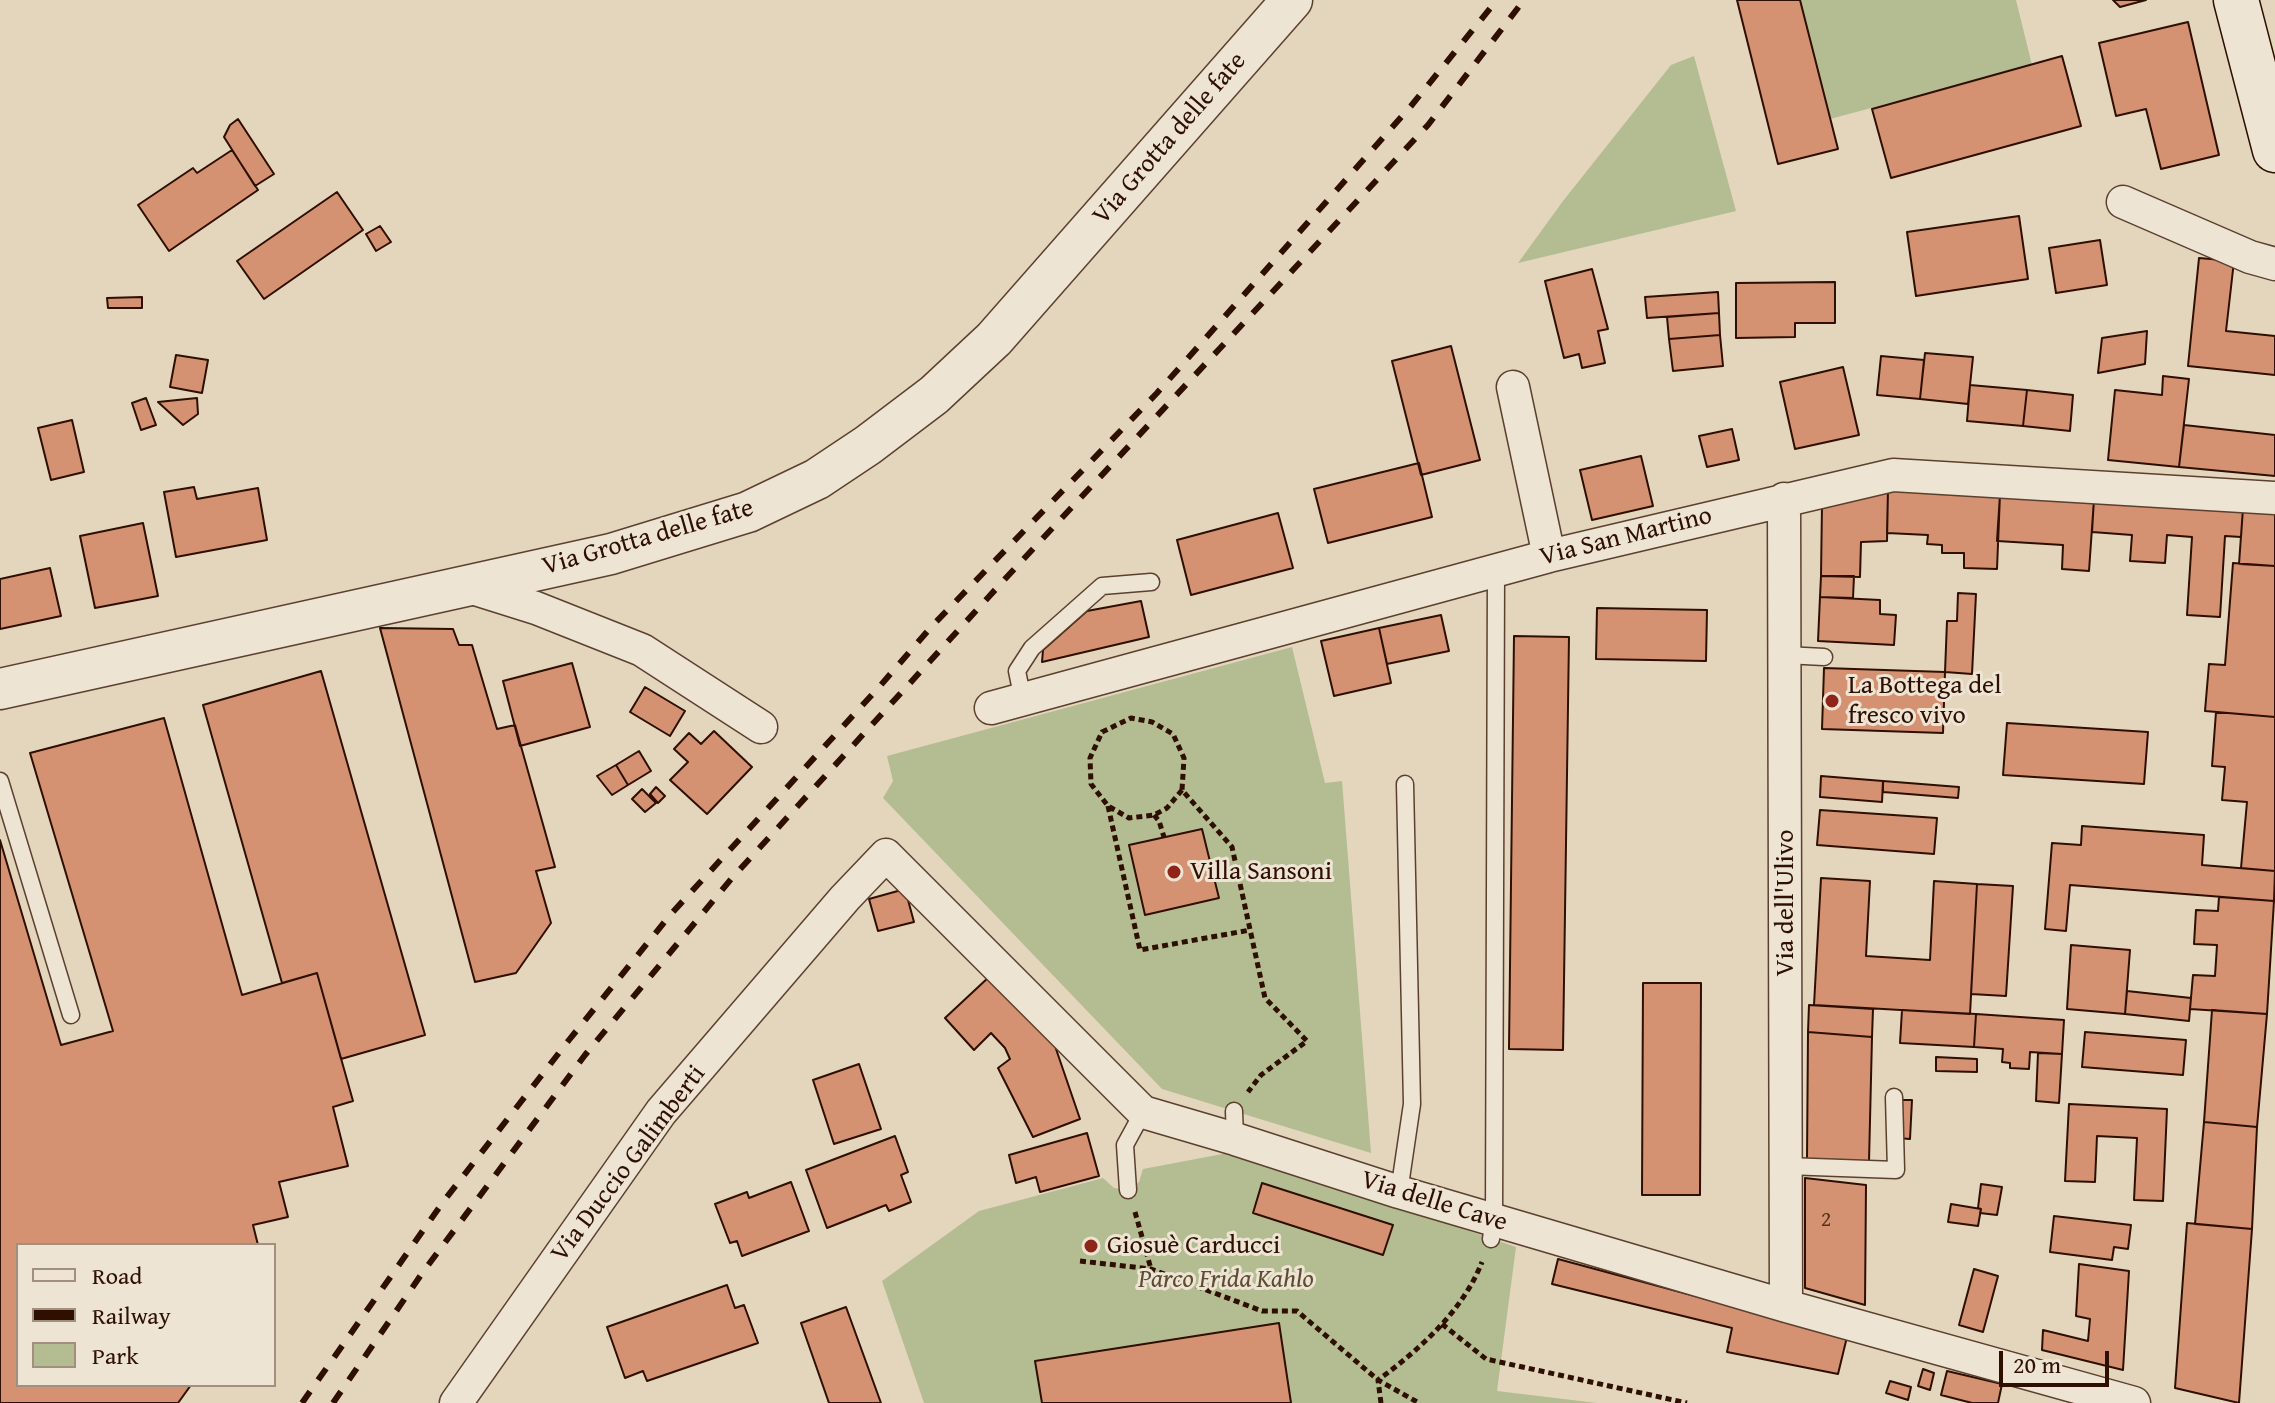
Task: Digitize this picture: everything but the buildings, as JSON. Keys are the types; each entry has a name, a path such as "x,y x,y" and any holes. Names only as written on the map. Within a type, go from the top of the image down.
{"main road":[{"path":"2236,0 2275,150"}],"street":[{"name":"Via Grotta delle fate","path":"0,689 611,554 748,512 817,479 934,395 994,339 1292,0"},
{"path":"2123,202 2250,257 2275,264"},
{"path":"1513,387 1549,556"},
{"name":"Via San Martino","path":"991,708 1122,683 1496,569 1893,475 2275,498"},
{"name":"Via dell'Ulivo","path":"1784,499 1786,1306"},
{"path":"466,586 536,608 642,650 761,727"},
{"name":"Via delle Cave","path":"845,898 886,855 1143,1112 1234,1125 1492,1230 1786,1306 2134,1403"},
{"name":"Via Duccio Galimberti","path":"456,1403 661,1112 845,898"}],"lane":[{"path":"1492,1230 1496,569"},
{"path":"1023,700 1017,671 1032,648 1102,586 1151,582"},
{"path":"1785,655 1824,657"},
{"path":"0,781 71,1015"},
{"path":"1399,1192 1412,1104 1405,784"},
{"path":"1786,1166 1896,1170 1894,1097"},
{"path":"1128,1190 1125,1145 1143,1112"}],"path":[{"path":"1131,718 1152,722 1173,734 1184,758 1182,790 1167,808 1154,815 1129,818 1108,806 1091,784 1090,758 1102,732 1131,718"},
{"path":"1182,790 1232,847 1265,998 1307,1041 1261,1075 1234,1125"},
{"path":"1108,806 1140,950 1250,930"},
{"path":"1154,815 1164,837"},
{"path":"1128,1190 1151,1269"},
{"path":"1378,1380 1405,1360 1442,1324 1475,1281 1492,1230"},
{"path":"1080,1261 1151,1269 1262,1311 1297,1311 1378,1380 1419,1403"},
{"path":"1442,1324 1486,1359 1687,1403"},
{"path":"1378,1380 1381,1403"}],"green space":[{"path":"1800,0 2016,0 2032,65 1830,119"},
{"path":"1694,56 1736,211 1518,263 1671,65"},
{"path":"1292,647 1325,783 1342,781 1371,1153 1162,1089 883,798 893,781 887,756"},
{"name":"Parco Frida Kahlo","path":"1238,1151 1516,1247 1497,1391 1597,1403 924,1403 882,1281 979,1211 1103,1178 1114,1188 1128,1190 1139,1182 1143,1169"}],"railway":[{"path":"302,1403 443,1202 671,914 932,626 1157,393 1411,106 1497,0"},
{"path":"333,1403 423,1272 585,1055 732,878 1005,579 1428,125 1524,0"}],"place":[{"name":"La Bottega del fresco vivo","path":"1832,701"},
{"name":"Villa Sansoni","path":"1174,872"},
{"name":"Giosuè Carducci","path":"1091,1246"}]}
